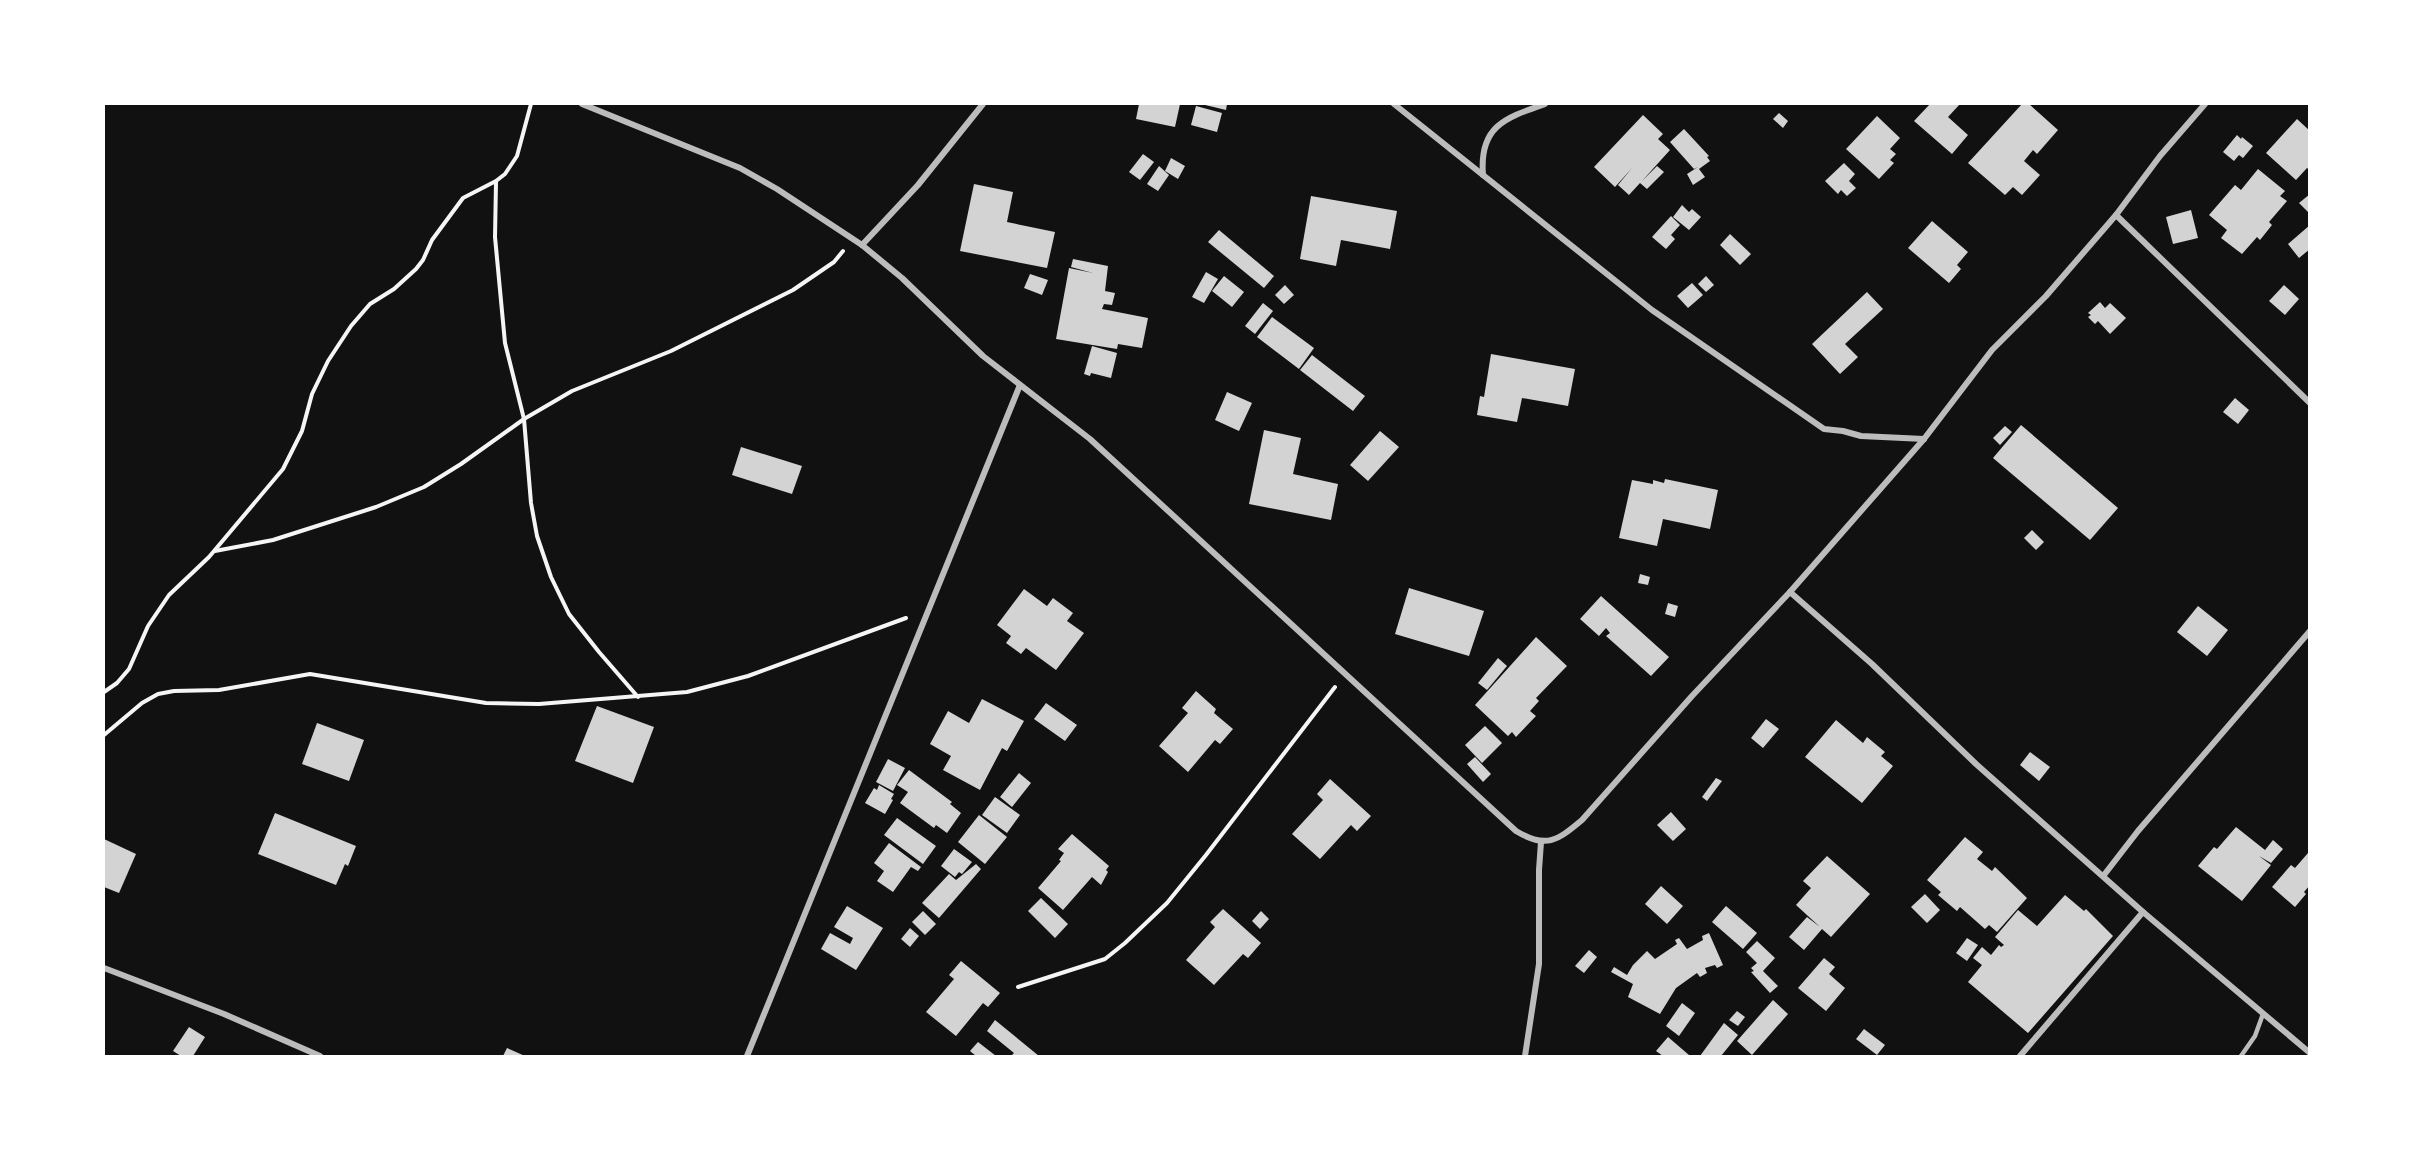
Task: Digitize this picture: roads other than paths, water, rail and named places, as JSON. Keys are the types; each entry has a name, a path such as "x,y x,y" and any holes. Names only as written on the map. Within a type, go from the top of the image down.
{"street":[{"path":"582,104 740,168 777,189 862,245 902,278 983,356 1090,439 1516,831 1531,840 1541,842 1562,837 1582,820 1692,696 1790,592 1924,439 1992,350 2046,296 2116,215 2160,156 2205,104"},
{"path":"862,245 918,185 983,104"},
{"path":"1394,104 1652,310 1824,429 1843,430 1861,436 1924,439"},
{"path":"1483,175 1483,150 1490,133 1504,120 1545,104"},
{"path":"2116,215 2310,403"},
{"path":"747,1056 1020,385"},
{"path":"1790,592 1872,664 1976,764 2104,875 2143,912 2310,1053"},
{"path":"2104,875 2138,831 2310,631"},
{"path":"1526,1056 1539,964 1541,842"},
{"path":"2020,1056 2143,912"},
{"path":"104,968 224,1014 320,1056"}],"lane":[{"path":"2241,1056 2255,1036 2263,1014"}]}
